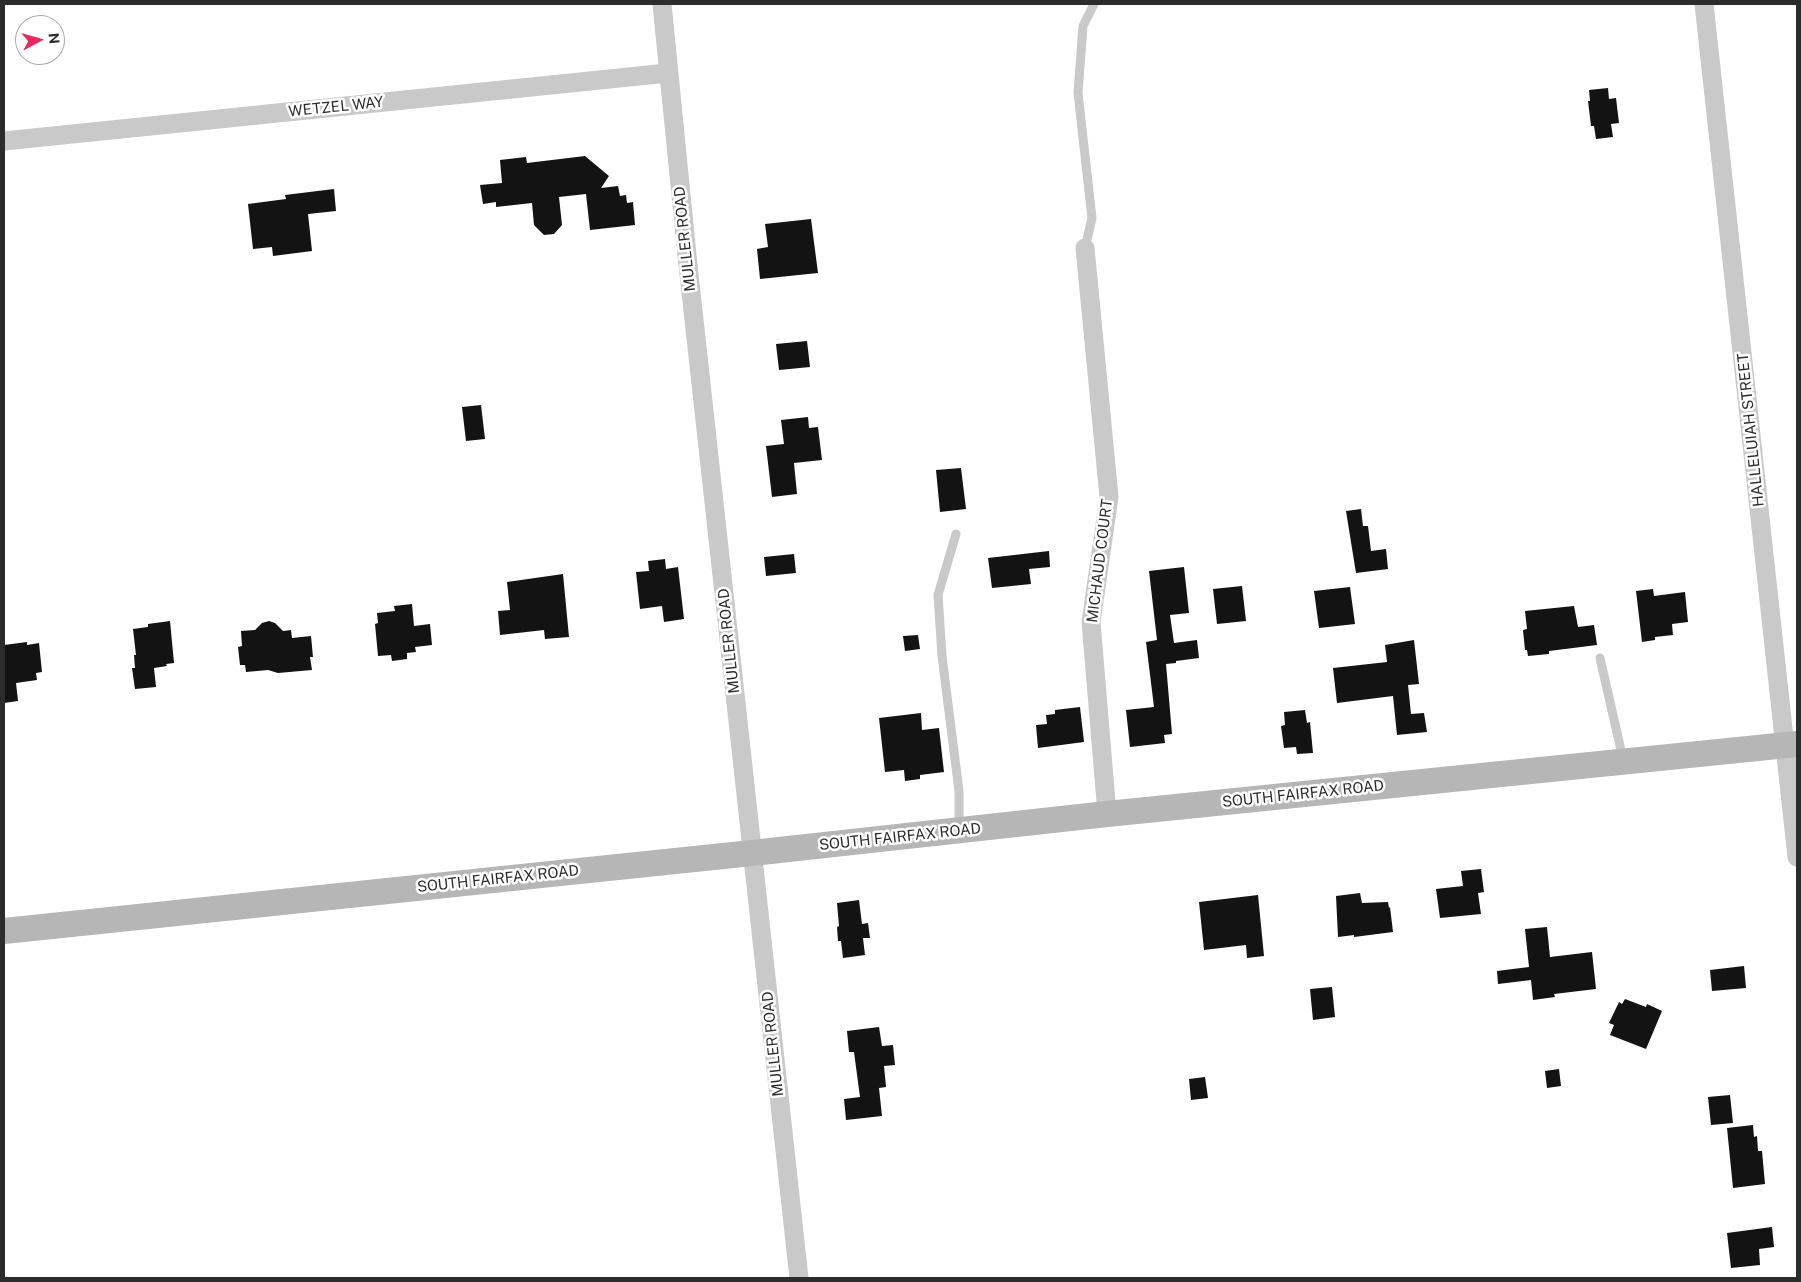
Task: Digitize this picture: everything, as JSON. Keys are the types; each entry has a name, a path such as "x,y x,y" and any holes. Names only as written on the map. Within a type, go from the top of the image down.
{"street":[{"name":"MULLER ROAD","path":"662,4 689,275 799,1278"},
{"name":"HALLELUIAH STREET","path":"1704,4 1791,745 1797,857"},
{"name":"WETZEL WAY","path":"4,142 668,73"},
{"name":"MICHAUD COURT","path":"1085,248 1109,497 1091,622 1107,814"},
{"name":"SOUTH FAIRFAX ROAD","path":"4,930 752,853 1107,814 1791,745"}],"lane":[{"path":"1085,248 1092,218 1078,93 1083,26 1094,4"},
{"path":"956,534 938,595 942,656 959,791 960,830"},
{"path":"1600,658 1623,762"}],"building":[{"path":"1608,88 1609,99 1616,98 1619,123 1611,124 1613,137 1596,139 1594,126 1591,126 1588,101 1590,101 1589,90"},
{"path":"585,156 609,176 601,188 618,186 620,196 626,195 627,203 633,202 635,225 590,230 586,194 559,197 562,225 554,234 544,235 534,225 532,203 496,207 496,202 483,204 480,185 502,183 500,160 526,157 527,163"},
{"path":"334,189 336,211 308,214 312,251 273,256 272,247 253,249 248,204 286,199 285,195"},
{"path":"811,219 818,273 760,279 757,249 768,247 765,224"},
{"path":"807,341 810,367 779,370 776,344"},
{"path":"481,405 485,439 466,441 462,407"},
{"path":"808,417 809,428 818,427 822,460 794,463 797,494 772,497 766,446 784,444 781,420"},
{"path":"961,468 966,509 940,512 936,470"},
{"path":"1361,509 1363,526 1368,526 1371,551 1386,549 1388,569 1356,573 1346,511"},
{"path":"1049,551 1050,567 1029,569 1031,584 992,588 988,558"},
{"path":"794,554 796,573 766,576 764,557"},
{"path":"665,559 666,569 678,567 684,619 664,622 662,606 640,609 636,572 649,571 648,561"},
{"path":"1184,567 1189,613 1170,615 1174,643 1197,640 1199,658 1166,664 1172,734 1164,735 1165,743 1130,747 1126,710 1154,707 1146,642 1157,640 1149,571"},
{"path":"563,574 569,637 545,639 544,630 500,635 498,611 510,610 507,582"},
{"path":"1242,586 1246,621 1217,624 1213,589"},
{"path":"1350,587 1355,624 1319,628 1314,591"},
{"path":"1653,589 1654,596 1685,592 1688,622 1672,624 1673,635 1655,637 1655,640 1642,642 1636,591"},
{"path":"412,604 414,626 430,624 432,645 415,647 416,652 407,653 407,659 392,661 391,655 378,656 375,624 378,623 377,613 395,611 394,606"},
{"path":"1574,606 1578,627 1594,625 1597,645 1549,651 1549,654 1528,656 1527,650 1525,650 1523,630 1527,629 1525,611"},
{"path":"170,621 174,663 154,668 156,687 135,689 132,668 135,668 134,655 136,655 133,629 148,627 148,624"},
{"path":"269,621 275,623 283,631 291,630 292,638 311,636 313,657 310,657 312,670 278,673 268,670 246,672 245,665 240,665 238,647 242,646 241,631 255,630 262,623"},
{"path":"918,635 920,649 905,651 903,636"},
{"path":"1414,640 1419,684 1408,685 1411,714 1424,713 1427,732 1397,735 1393,696 1337,703 1333,668 1387,662 1385,645"},
{"path":"27,642 27,645 39,643 42,672 36,673 37,680 16,683 18,701 4,703 4,645"},
{"path":"1080,707 1084,742 1038,748 1036,725 1047,724 1046,715 1055,714 1055,710"},
{"path":"1305,710 1307,723 1310,722 1313,753 1297,754 1296,747 1284,748 1281,726 1285,725 1284,712"},
{"path":"921,713 922,730 939,728 944,772 920,775 920,779 905,781 904,770 885,772 879,718"},
{"path":"1481,869 1484,892 1478,893 1481,914 1440,918 1436,889 1463,886 1461,871"},
{"path":"1360,893 1362,903 1388,902 1393,932 1338,937 1336,896"},
{"path":"1258,895 1264,956 1247,958 1246,945 1204,950 1199,902"},
{"path":"859,900 862,924 868,923 870,938 863,938 865,955 843,958 841,941 838,941 837,903"},
{"path":"1547,927 1550,957 1592,952 1596,989 1554,994 1555,997 1533,1000 1531,980 1498,984 1497,971 1529,967 1525,929"},
{"path":"1744,966 1746,988 1712,991 1710,970"},
{"path":"1332,987 1335,1017 1313,1020 1310,989"},
{"path":"1625,999 1646,1007 1647,1004 1662,1011 1646,1049 1610,1035 1614,1025 1609,1023 1619,1002 1622,1004"},
{"path":"879,1027 882,1046 893,1045 895,1065 884,1066 886,1087 879,1088 882,1116 846,1120 844,1099 860,1097 854,1052 849,1052 847,1031"},
{"path":"1559,1069 1561,1086 1547,1088 1545,1071"},
{"path":"1205,1077 1208,1098 1191,1100 1189,1079"},
{"path":"1730,1095 1733,1123 1711,1125 1708,1097"},
{"path":"1753,1125 1754,1137 1757,1136 1758,1151 1762,1151 1765,1184 1733,1188 1727,1128"},
{"path":"1772,1227 1774,1247 1759,1249 1760,1265 1731,1268 1727,1233"}]}
